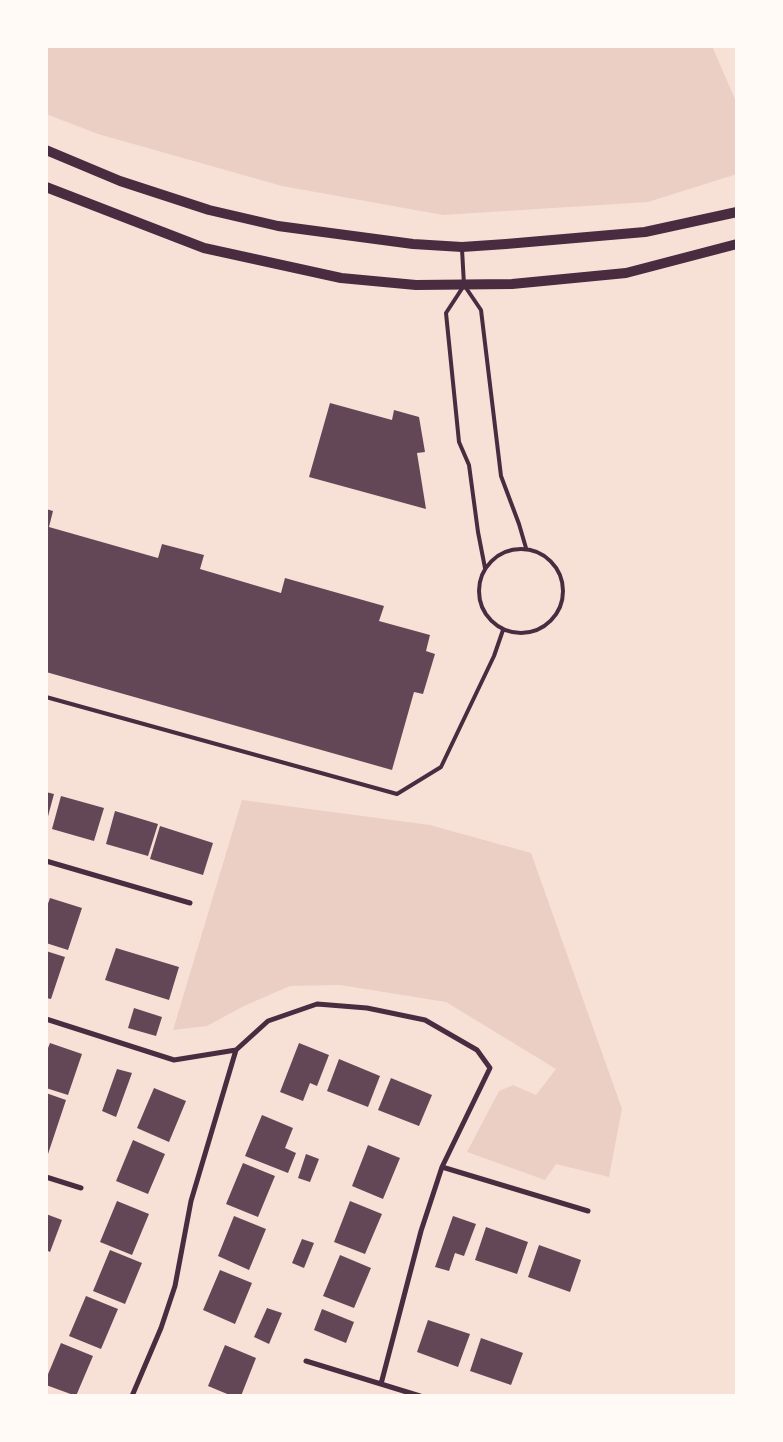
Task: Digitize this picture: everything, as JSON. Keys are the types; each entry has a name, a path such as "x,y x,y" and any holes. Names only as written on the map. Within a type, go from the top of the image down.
{"main road":[{"path":"46,150 120,181 209,210 278,226 413,244 462,246 506,244 645,232 737,212"},
{"path":"46,187 204,248 341,278 416,285 512,284 626,273 737,244"}],"street":[{"path":"46,861 190,903"},
{"path":"132,1396 161,1328 175,1286 192,1202 236,1050 268,1021 317,1004 367,1008 425,1020 477,1050 490,1068 442,1167 421,1231 382,1384"},
{"path":"46,1018 174,1060 236,1050"},
{"path":"442,1167 588,1211"},
{"path":"46,1177 81,1188"},
{"path":"306,1361 420,1396"}],"lane":[{"path":"462,246 464,284 481,310 501,476 526,548"},
{"path":"464,284 446,313 459,442 469,465 485,568"},
{"path":"526,548 543,554 557,566 564,584 562,602 554,618 539,630 521,634 503,630 491,622 483,610 478,596 479,582 485,568 494,557 507,550 526,548"},
{"path":"46,697 397,794 441,767 494,656 503,630"}],"shaded area":[{"path":"46,46 712,46 737,104 737,174 648,202 443,215 282,186 98,134 46,114"},
{"path":"242,800 430,825 531,853 622,1109 609,1177 556,1164 545,1180 467,1152 499,1091 513,1085 536,1095 556,1069 446,1002 340,985 290,986 244,1006 207,1026 173,1030"}],"building":[{"path":"330,403 392,420 394,410 419,417 425,452 417,453 426,509 309,477"},
{"path":"46,509 53,511 49,527 158,558 162,544 204,555 200,569 281,593 285,578 384,606 379,621 430,635 426,651 435,654 423,694 414,692 392,770 46,672"},
{"path":"46,792 54,794 47,820 46,820"},
{"path":"61,796 104,808 94,841 52,829"},
{"path":"115,811 158,824 148,856 106,844"},
{"path":"160,826 213,843 203,875 150,859"},
{"path":"50,898 82,908 68,950 46,943 46,909"},
{"path":"116,948 179,967 169,1000 105,980"},
{"path":"46,951 65,957 51,999 46,998"},
{"path":"134,1008 162,1017 156,1036 128,1028"},
{"path":"50,1043 82,1054 68,1095 46,1088 46,1053"},
{"path":"299,1043 329,1055 317,1086 310,1083 303,1101 280,1092"},
{"path":"339,1059 380,1076 368,1107 327,1091"},
{"path":"117,1069 132,1073 116,1117 102,1111"},
{"path":"391,1078 432,1095 419,1126 378,1110"},
{"path":"154,1088 186,1101 169,1142 137,1128"},
{"path":"46,1093 66,1100 47,1157 46,1157"},
{"path":"262,1115 293,1128 285,1148 296,1153 288,1173 245,1156"},
{"path":"133,1140 165,1154 148,1194 116,1181"},
{"path":"368,1145 400,1158 383,1199 352,1186"},
{"path":"306,1154 319,1159 310,1182 298,1178"},
{"path":"243,1163 275,1176 258,1217 226,1204"},
{"path":"117,1201 149,1214 132,1255 100,1242"},
{"path":"350,1201 382,1214 365,1254 334,1242"},
{"path":"46,1214 62,1220 50,1252 46,1250"},
{"path":"234,1216 266,1229 249,1270 218,1256"},
{"path":"453,1216 476,1224 464,1256 455,1253 449,1271 435,1267"},
{"path":"486,1227 528,1242 517,1274 475,1260"},
{"path":"302,1239 314,1243 304,1268 292,1263"},
{"path":"539,1245 581,1260 570,1292 528,1277"},
{"path":"110,1250 142,1263 125,1304 93,1291"},
{"path":"340,1255 371,1268 354,1308 323,1296"},
{"path":"220,1270 252,1283 235,1324 203,1310"},
{"path":"86,1296 118,1309 101,1349 69,1336"},
{"path":"267,1308 282,1313 269,1344 254,1337"},
{"path":"322,1309 354,1322 346,1343 314,1330"},
{"path":"428,1320 470,1334 458,1367 417,1352"},
{"path":"481,1338 523,1353 511,1385 470,1371"},
{"path":"61,1343 93,1356 76,1396 46,1385 46,1379"},
{"path":"225,1345 256,1358 241,1396 232,1396 208,1386"}]}
